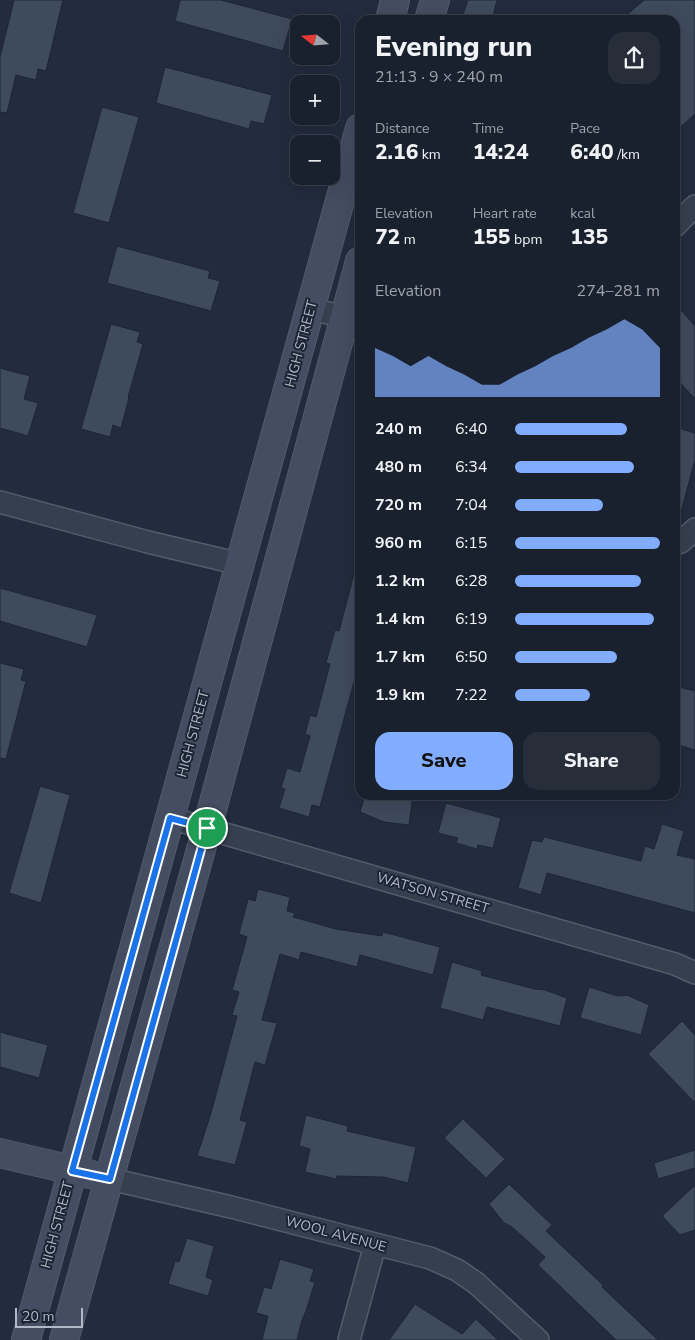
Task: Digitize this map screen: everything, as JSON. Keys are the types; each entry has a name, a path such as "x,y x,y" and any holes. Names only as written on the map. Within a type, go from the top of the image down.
{"main road":[{"path":"391,15 395,0"},
{"path":"430,15 435,0"},
{"name":"HIGH STREET","path":"26,1340 355,146"},
{"path":"64,1340 352,318 355,297"},
{"path":"0,1153 110,1179"}],"street":[{"path":"680,221 695,206"},
{"path":"310,308 352,318"},
{"path":"0,502 148,542 240,564"},
{"path":"680,542 695,529"},
{"name":"WATSON STREET","path":"170,818 667,961 695,973"},
{"name":"WOOL AVENUE","path":"110,1179 231,1207 430,1258 456,1270 476,1283 538,1340"},
{"path":"349,1340 375,1245"}],"building":[{"path":"14,0 63,0 46,71 38,69 36,80 16,75 7,113 0,112 0,57"},
{"path":"180,0 221,0 290,18 290,26 283,51 175,21"},
{"path":"468,0 497,0 493,15 463,15"},
{"path":"644,0 695,0 695,114 680,128 680,15 627,15"},
{"path":"165,67 272,95 264,124 251,121 249,129 156,103"},
{"path":"102,107 139,117 109,223 73,213"},
{"path":"117,246 210,271 208,278 220,281 211,311 107,283"},
{"path":"680,309 695,326 695,399 680,382"},
{"path":"111,324 140,332 137,342 143,344 121,428 113,425 110,437 81,429"},
{"path":"0,368 30,376 24,399 38,403 28,436 0,428"},
{"path":"680,428 695,433 695,460 681,512"},
{"path":"355,574 355,678 320,807 312,805 309,817 279,808 285,789 281,788 287,768 300,772 310,736 305,734 310,715 316,717 330,664 326,663 335,630 339,631"},
{"path":"0,588 97,615 87,647 0,621"},
{"path":"0,663 24,669 21,680 26,681 6,759 0,758"},
{"path":"680,687 695,691 695,750 680,746"},
{"path":"40,786 70,795 41,903 9,893"},
{"path":"364,800 412,800 409,825 384,822 360,812"},
{"path":"446,803 501,818 493,848 478,845 477,849 456,843 458,838 438,833"},
{"path":"662,824 684,831 677,855 695,859 695,913 547,873 541,895 518,888 532,840 542,842 544,837 641,861 645,846 654,849"},
{"path":"258,889 290,897 287,911 295,913 293,917 336,929 382,936 383,932 440,947 433,975 360,955 357,967 301,952 299,960 280,954 262,1020 277,1023 265,1065 255,1062 240,1120 247,1122 235,1165 197,1156 211,1113 237,1016 232,1015 239,992 232,990 247,937 239,934 248,899 255,901"},
{"path":"452,962 482,971 481,975 545,990 567,998 560,1026 487,1007 483,1020 440,1008"},
{"path":"589,987 618,996 627,995 649,1005 641,1035 580,1018"},
{"path":"682,1021 695,1035 695,1103 648,1054"},
{"path":"0,1032 48,1045 39,1078 0,1067"},
{"path":"306,1115 348,1126 347,1131 416,1147 408,1183 384,1177 337,1176 336,1179 305,1172 310,1149 299,1146"},
{"path":"463,1119 505,1159 486,1178 444,1138"},
{"path":"695,1150 695,1168 658,1179 654,1163"},
{"path":"509,1184 552,1225 546,1231 658,1340 616,1340 538,1265 545,1257 512,1227 504,1223 489,1204"},
{"path":"695,1185 695,1230 680,1235 662,1216"},
{"path":"187,1238 214,1246 206,1277 213,1280 208,1296 168,1284 175,1261 179,1262"},
{"path":"280,1259 314,1269 310,1281 315,1282 297,1340 262,1340 268,1316 256,1313 264,1287 271,1289"},
{"path":"415,1304 462,1334 476,1319 498,1340 389,1340"}],"route":[{"path":"170,818 207,828 110,1179 72,1171 170,818"}]}
